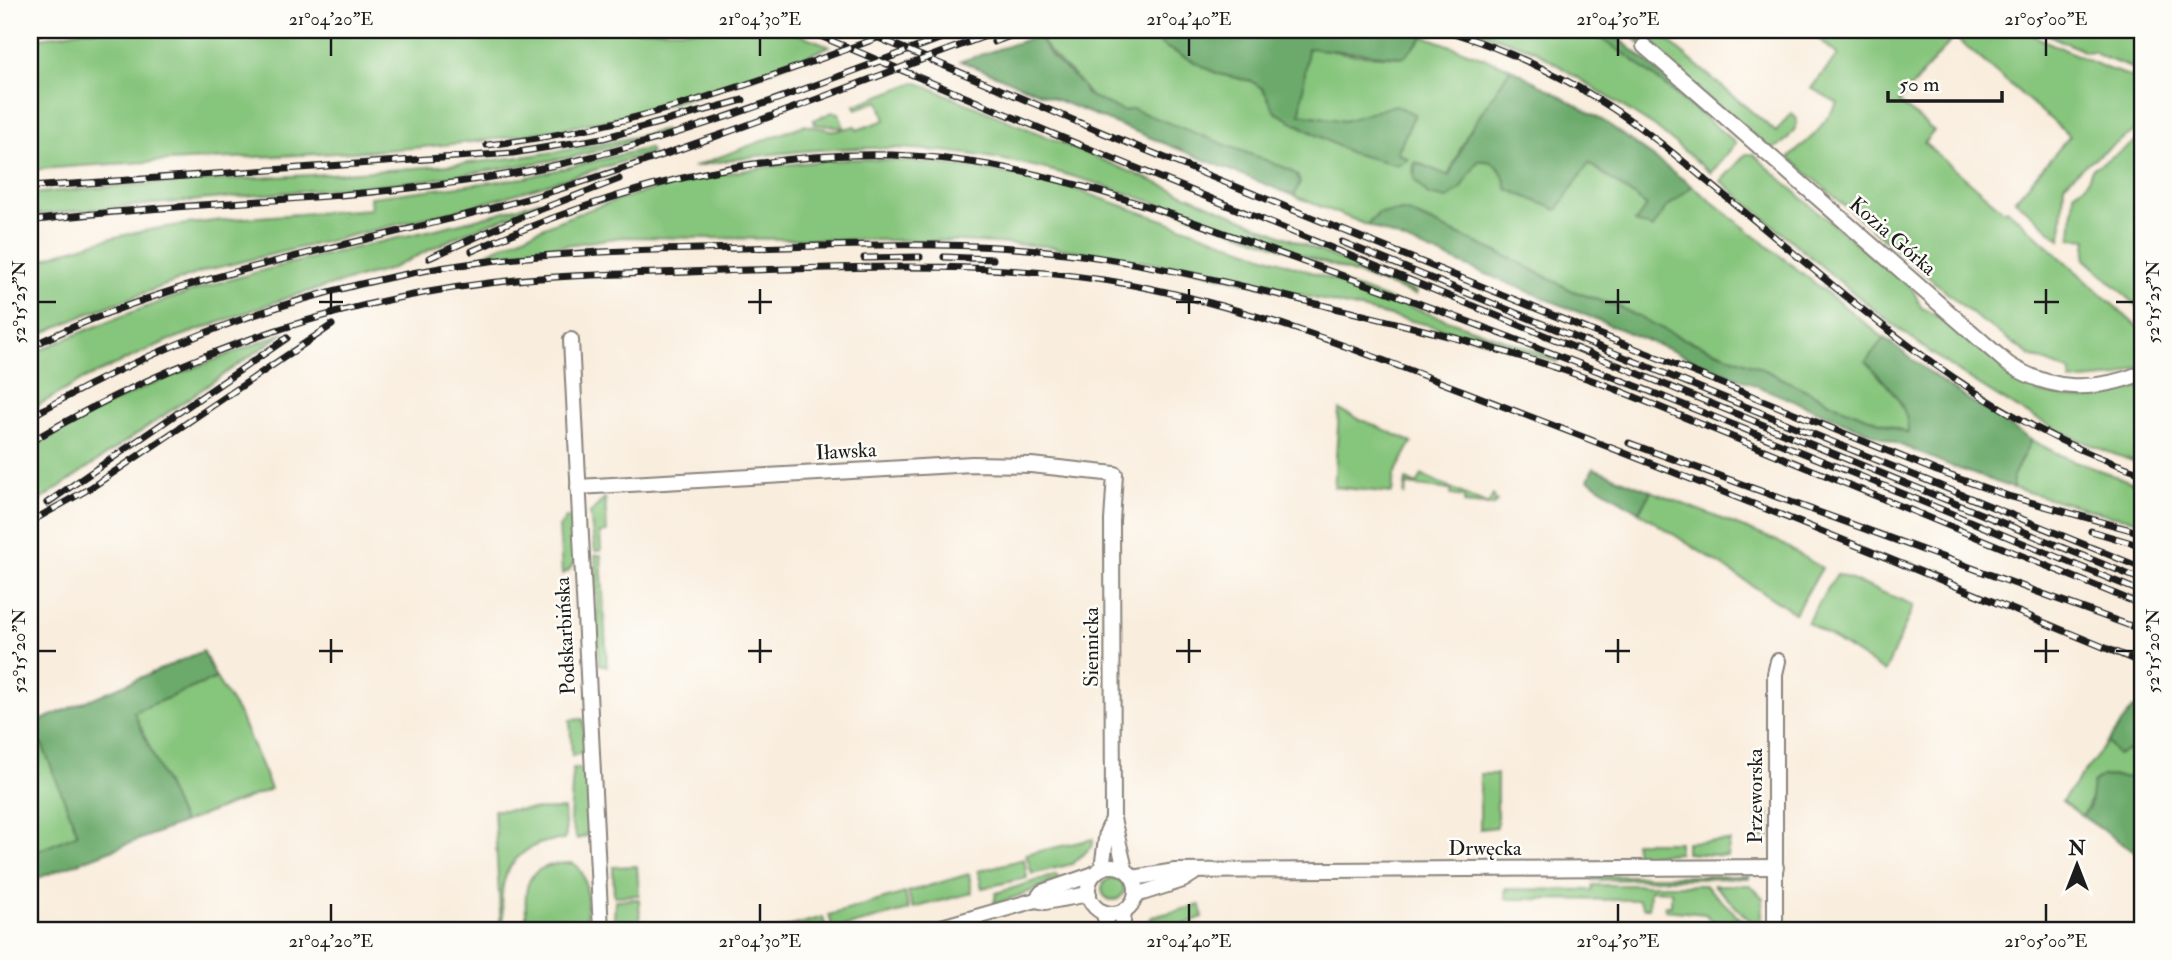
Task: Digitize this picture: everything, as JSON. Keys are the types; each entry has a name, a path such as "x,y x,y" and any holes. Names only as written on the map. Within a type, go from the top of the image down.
{"street":[{"name":"Kozia Górka","path":"1644,46 2016,369 2043,383 2081,389 2142,373"},
{"name":"Podskarbińska","path":"571,340 601,930"},
{"name":"Iławska","path":"578,487 972,464 1031,466 1115,474"},
{"name":"Siennicka","path":"1115,474 1112,521 1113,819 1129,874"},
{"name":"Przeworska","path":"1775,930 1775,674 1778,661"},
{"name":"Siennicka","path":"1098,871 1107,832 1113,819"},
{"path":"1036,900 1042,892 1109,866 1129,874 1136,895 1124,911 1122,930"},
{"name":"Drwęcka","path":"1129,874 1175,871 1194,873 1776,867"},
{"path":"1098,871 1089,894 1096,908 1103,912 1124,911"},
{"name":"Drwęcka","path":"1136,895 1183,880 1194,873"},
{"path":"931,930 1036,900 1045,902 1089,894"},
{"path":"1103,912 1109,930"}],"green space":[{"path":"84,30 788,30 830,46 775,69 690,98 604,120 534,133 391,150 30,170 30,40"},
{"path":"1063,30 1144,30 1165,47 1218,74 1251,81 1263,89 1290,121 1332,143 1382,161 1407,158 1397,153 1415,114 1344,121 1300,114 1308,47 1357,55 1404,57 1424,36 1511,68 1467,135 1448,176 1415,162 1414,176 1429,195 1460,189 1478,161 1494,163 1504,175 1589,163 1647,206 1665,209 1692,186 1884,338 1867,361 1900,402 1909,433 1838,406 1763,369 1679,337 1621,308 1573,291 1514,260 1406,211 1379,213 1367,225 1294,196 1300,182 1096,101 1038,36"},
{"path":"1144,30 1403,30 1424,36 1404,57 1308,48 1300,114 1344,121 1395,105 1415,114 1397,153 1408,159 1398,165 1351,153 1275,112 1263,89 1251,81 1218,74 1165,47"},
{"path":"1474,30 1587,30 1628,56 1736,143 1711,173 1655,127 1534,50"},
{"path":"1587,30 1608,30 1704,108 1703,116 1628,56"},
{"path":"1624,30 1655,30 1776,132 1791,113 1797,119 1792,133 1780,145 1771,149"},
{"path":"1808,30 2021,30 2108,69 2142,80 2142,126 2086,164 2064,184 2061,240 2015,200 2070,136 1969,49 1954,37 1899,102 1934,131 1924,143 2004,211 2007,209 2142,331 2142,366 2118,377 2070,381 2071,372 2031,356 1972,314 1789,158 1816,133 1838,103 1811,88 1838,55"},
{"path":"2038,30 2142,30 2142,72 2100,56 2094,51 2086,52"},
{"path":"1038,36 1052,57 1081,84 1086,94 1123,111 1133,109 1286,168 1297,175 1300,182 1294,196 961,61"},
{"path":"1511,68 1607,123 1692,186 1665,209 1653,228 1635,222 1647,206 1589,163 1557,210 1507,189 1504,177 1495,164 1485,161 1478,161 1460,189 1447,199 1428,195 1414,179 1415,162 1449,176 1467,135"},
{"path":"916,82 1417,292 1416,295 1115,189 997,159 933,150 864,148 795,152 693,167 804,125 836,131 855,126 857,130 885,120 879,101 856,109 855,105"},
{"path":"833,112 839,113 844,128 815,124 813,120"},
{"path":"664,130 666,133 573,157 429,180 30,215 30,194 428,167 586,147"},
{"path":"2142,138 2142,319 2141,309 2085,259 2087,239 2071,238 2074,193 2086,184 2092,169"},
{"path":"649,148 651,153 471,207 207,270 87,314 30,339 30,265 70,249 154,229 197,223 371,209 370,197 524,178"},
{"path":"1746,154 1753,154 1811,206 1912,288 1921,307 1950,324 2040,393 2084,400 2142,387 2142,464 2082,441 2025,413 1918,344 1818,264 1721,181"},
{"path":"853,159 964,167 1072,188 1558,359 1557,362 1429,325 1189,269 1045,246 957,241 623,237 475,258 573,215 653,190 752,169"},
{"path":"539,201 540,204 458,236 388,270 292,296 165,342 84,379 30,410 30,355 84,331 166,300 250,274"},
{"path":"1406,211 1514,260 1573,291 1621,308 1679,337 1763,369 1838,406 1908,433 1900,402 1866,361 1884,338 1948,386 2031,440 2013,476 2013,488 1951,466 1367,225 1379,213"},
{"path":"284,333 30,507 30,449 89,414 152,384"},
{"path":"1339,410 1412,442 1394,475 1392,493 1334,487"},
{"path":"2031,440 2064,457 2142,486 2142,521 2109,515 2013,488 2013,476"},
{"path":"1593,468 1651,491 1639,512 1588,480"},
{"path":"1422,475 1488,505 1493,495 1497,502 1492,506 1464,503 1464,497 1451,495 1451,490 1407,485 1404,496 1406,480 1417,485"},
{"path":"1651,491 1777,541 1822,568 1795,613 1639,512"},
{"path":"605,498 607,532 600,533 601,551 595,551 590,513"},
{"path":"567,517 572,517 575,557 573,565 562,574 559,527"},
{"path":"595,555 601,555 607,666 599,664"},
{"path":"1837,574 1914,605 1885,672 1807,622"},
{"path":"203,651 216,678 134,712 183,823 30,881 30,854 78,834 42,744 30,748 30,725"},
{"path":"216,678 240,716 271,789 183,823 133,712"},
{"path":"2133,708 2142,712 2142,745 2117,755 2108,742"},
{"path":"583,719 585,746 580,754 572,756 570,720"},
{"path":"2108,742 2114,749 2131,750 2142,745 2142,778 2102,776 2082,816 2062,801"},
{"path":"42,743 78,835 30,854 30,748"},
{"path":"573,768 580,769 584,774 590,801 589,830 586,836 577,839 570,821"},
{"path":"1480,774 1497,774 1497,827 1480,829"},
{"path":"2102,776 2142,778 2142,857 2082,816 2090,806 2093,783"},
{"path":"1760,808 1769,814 1769,840 1757,837 1757,811"},
{"path":"564,809 566,835 563,840 539,844 528,849 519,856 506,875 501,930 494,810"},
{"path":"1093,839 1093,845 1072,864 1032,874 1026,854"},
{"path":"1730,841 1727,856 1686,853 1686,842"},
{"path":"1634,842 1679,842 1679,853 1636,856"},
{"path":"1024,859 1027,878 982,888 978,871"},
{"path":"572,863 579,868 586,884 586,930 527,930 526,890 529,881 543,868"},
{"path":"637,866 639,895 614,896 613,867"},
{"path":"969,874 972,893 913,908 908,892"},
{"path":"1056,875 1060,880 994,905 996,893"},
{"path":"1593,876 1749,876 1749,878 1593,880"},
{"path":"1113,878 1121,881 1124,889 1121,897 1113,900 1105,897 1102,889 1105,881"},
{"path":"1593,885 1705,885 1746,924 1746,929 1731,929 1724,921 1712,921 1705,914 1665,910 1665,905 1671,905 1671,891 1650,890 1649,908 1644,908 1639,900 1506,899 1505,889 1592,890"},
{"path":"1714,885 1750,885 1763,898 1761,930 1752,930 1751,922"},
{"path":"905,893 909,910 833,930 829,915"},
{"path":"639,899 640,921 614,920 615,900"},
{"path":"1200,905 1203,917 1170,930 1142,930 1152,917"},
{"path":"823,917 826,930 777,930"}],"railway":[{"path":"30,34 52,30"},
{"path":"806,30 2142,580"},
{"path":"860,30 1106,134 1937,471 2008,496 2142,533"},
{"path":"487,145 541,138 645,115 798,67 899,30"},
{"path":"30,221 403,189 526,171 582,159 693,128 964,30"},
{"path":"30,347 91,320 217,277 476,213 598,177 1002,30"},
{"path":"994,42 1026,30"},
{"path":"1444,30 1531,63 1612,108 1670,150 1871,317 1921,355 2026,423 2083,451 2142,473"},
{"path":"30,187 513,153 603,138 743,100"},
{"path":"472,251 522,230 625,194 729,168 783,160 892,155 1002,167 1055,179 1162,211 1526,343 1732,424 2142,592"},
{"path":"429,258 521,217 619,179"},
{"path":"1342,242 2142,568"},
{"path":"30,417 135,363 244,318 300,300 415,272 507,259 642,250 912,245 1053,251 1131,263 1287,297 1433,332 1573,373 2142,605"},
{"path":"864,258 920,257"},
{"path":"944,257 993,259"},
{"path":"30,442 83,412 194,360 309,320 428,292 514,280 614,274 911,267 1022,271 1133,285 1183,296 1233,309 1331,341 1679,474 2142,663"},
{"path":"30,522 92,487 332,325"},
{"path":"47,503 287,338"},
{"path":"1629,443 2142,630"},
{"path":"2091,531 2142,546"}]}
